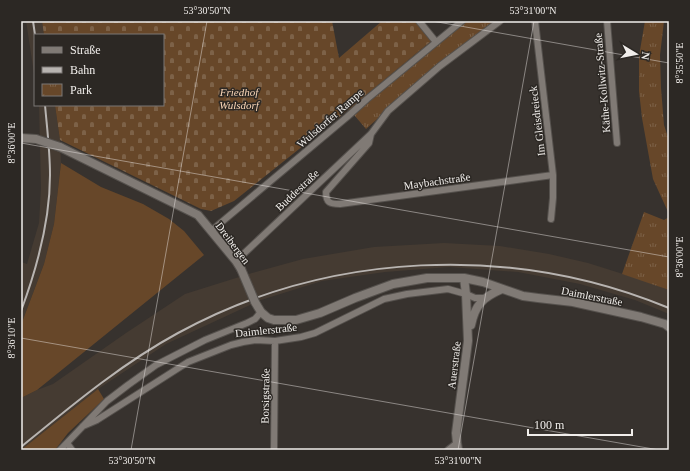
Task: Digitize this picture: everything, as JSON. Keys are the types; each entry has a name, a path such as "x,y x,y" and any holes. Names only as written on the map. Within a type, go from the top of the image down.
{"street":[{"path":"419,21 436,42"},
{"name":"Wulsdorfer Rampe","path":"211,231 462,21"},
{"name":"Buddestraße","path":"236,261 371,134 388,111 440,66 500,21"},
{"name":"Im Gleisdreieck","path":"535,21 553,175 551,219"},
{"name":"Käthe-Kollwitz-Straße","path":"607,21 617,143"},
{"name":"Buddestraße","path":"326,198 326,192 369,143 371,134"},
{"name":"Dreibergen","path":"21,138 36,139 60,147 198,214 236,261 261,312"},
{"name":"Maybachstraße","path":"326,198 332,204 340,204 553,175"},
{"path":"261,312 268,318 274,320 296,320 320,313 393,284 427,278 464,278"},
{"name":"Daimlerstraße","path":"464,278 483,282 523,296 573,302 641,317 665,324 669,327"},
{"name":"Auerstraße","path":"448,450 458,446 456,433 468,342 464,278"},
{"name":"Daimlerstraße","path":"83,426 97,420 188,362 231,345 256,340 275,341 315,333 384,299 407,294 448,289 475,298 486,298"},
{"path":"468,342 473,316 477,307 486,298 502,289"},
{"name":"Daimlerstraße","path":"60,450 107,402 128,385 156,366 205,340 255,319 261,312"},
{"name":"Borsigstraße","path":"274,450 275,341"},
{"path":"67,443 72,450"}],"shaded area":[{"path":"26,21 42,21 44,34 34,34 34,73"},
{"path":"39,106 55,106 60,140 61,163 54,224 44,264 21,325 21,262 27,264 39,223 41,188"},
{"path":"444,243 500,246 549,254 588,263 642,280 669,290 669,314 635,300 580,284 518,272 449,267 385,272 322,281 261,300 166,344 98,389 21,450 21,398 53,384 185,294 303,259 374,247"}],"green space":[{"name":"Friedhof Wulsdorf","path":"42,21 332,21 339,58 382,21 415,21 431,41 234,201 211,211 201,209 60,140 55,106 164,106 164,34 44,34"},
{"path":"467,21 494,21 438,65 366,129 349,109 431,41 436,45"},
{"path":"645,21 664,21 660,55 664,125 669,140 669,214 653,179 642,118 639,91 639,56"},
{"path":"61,163 101,187 143,204 169,219 184,231 204,255 37,390 21,398 21,325 44,264 54,224"},
{"path":"644,212 664,220 669,217 669,290 622,274"},
{"path":"98,389 104,399 68,433 55,450 21,450"}],"railway":[{"path":"33,21 35,34"},
{"path":"21,311 42,244 48,210 50,166 45,106"},
{"path":"21,447 116,372 157,345 178,333 236,306 296,285 358,272 421,265 484,266 547,273 609,287 669,308"}]}
